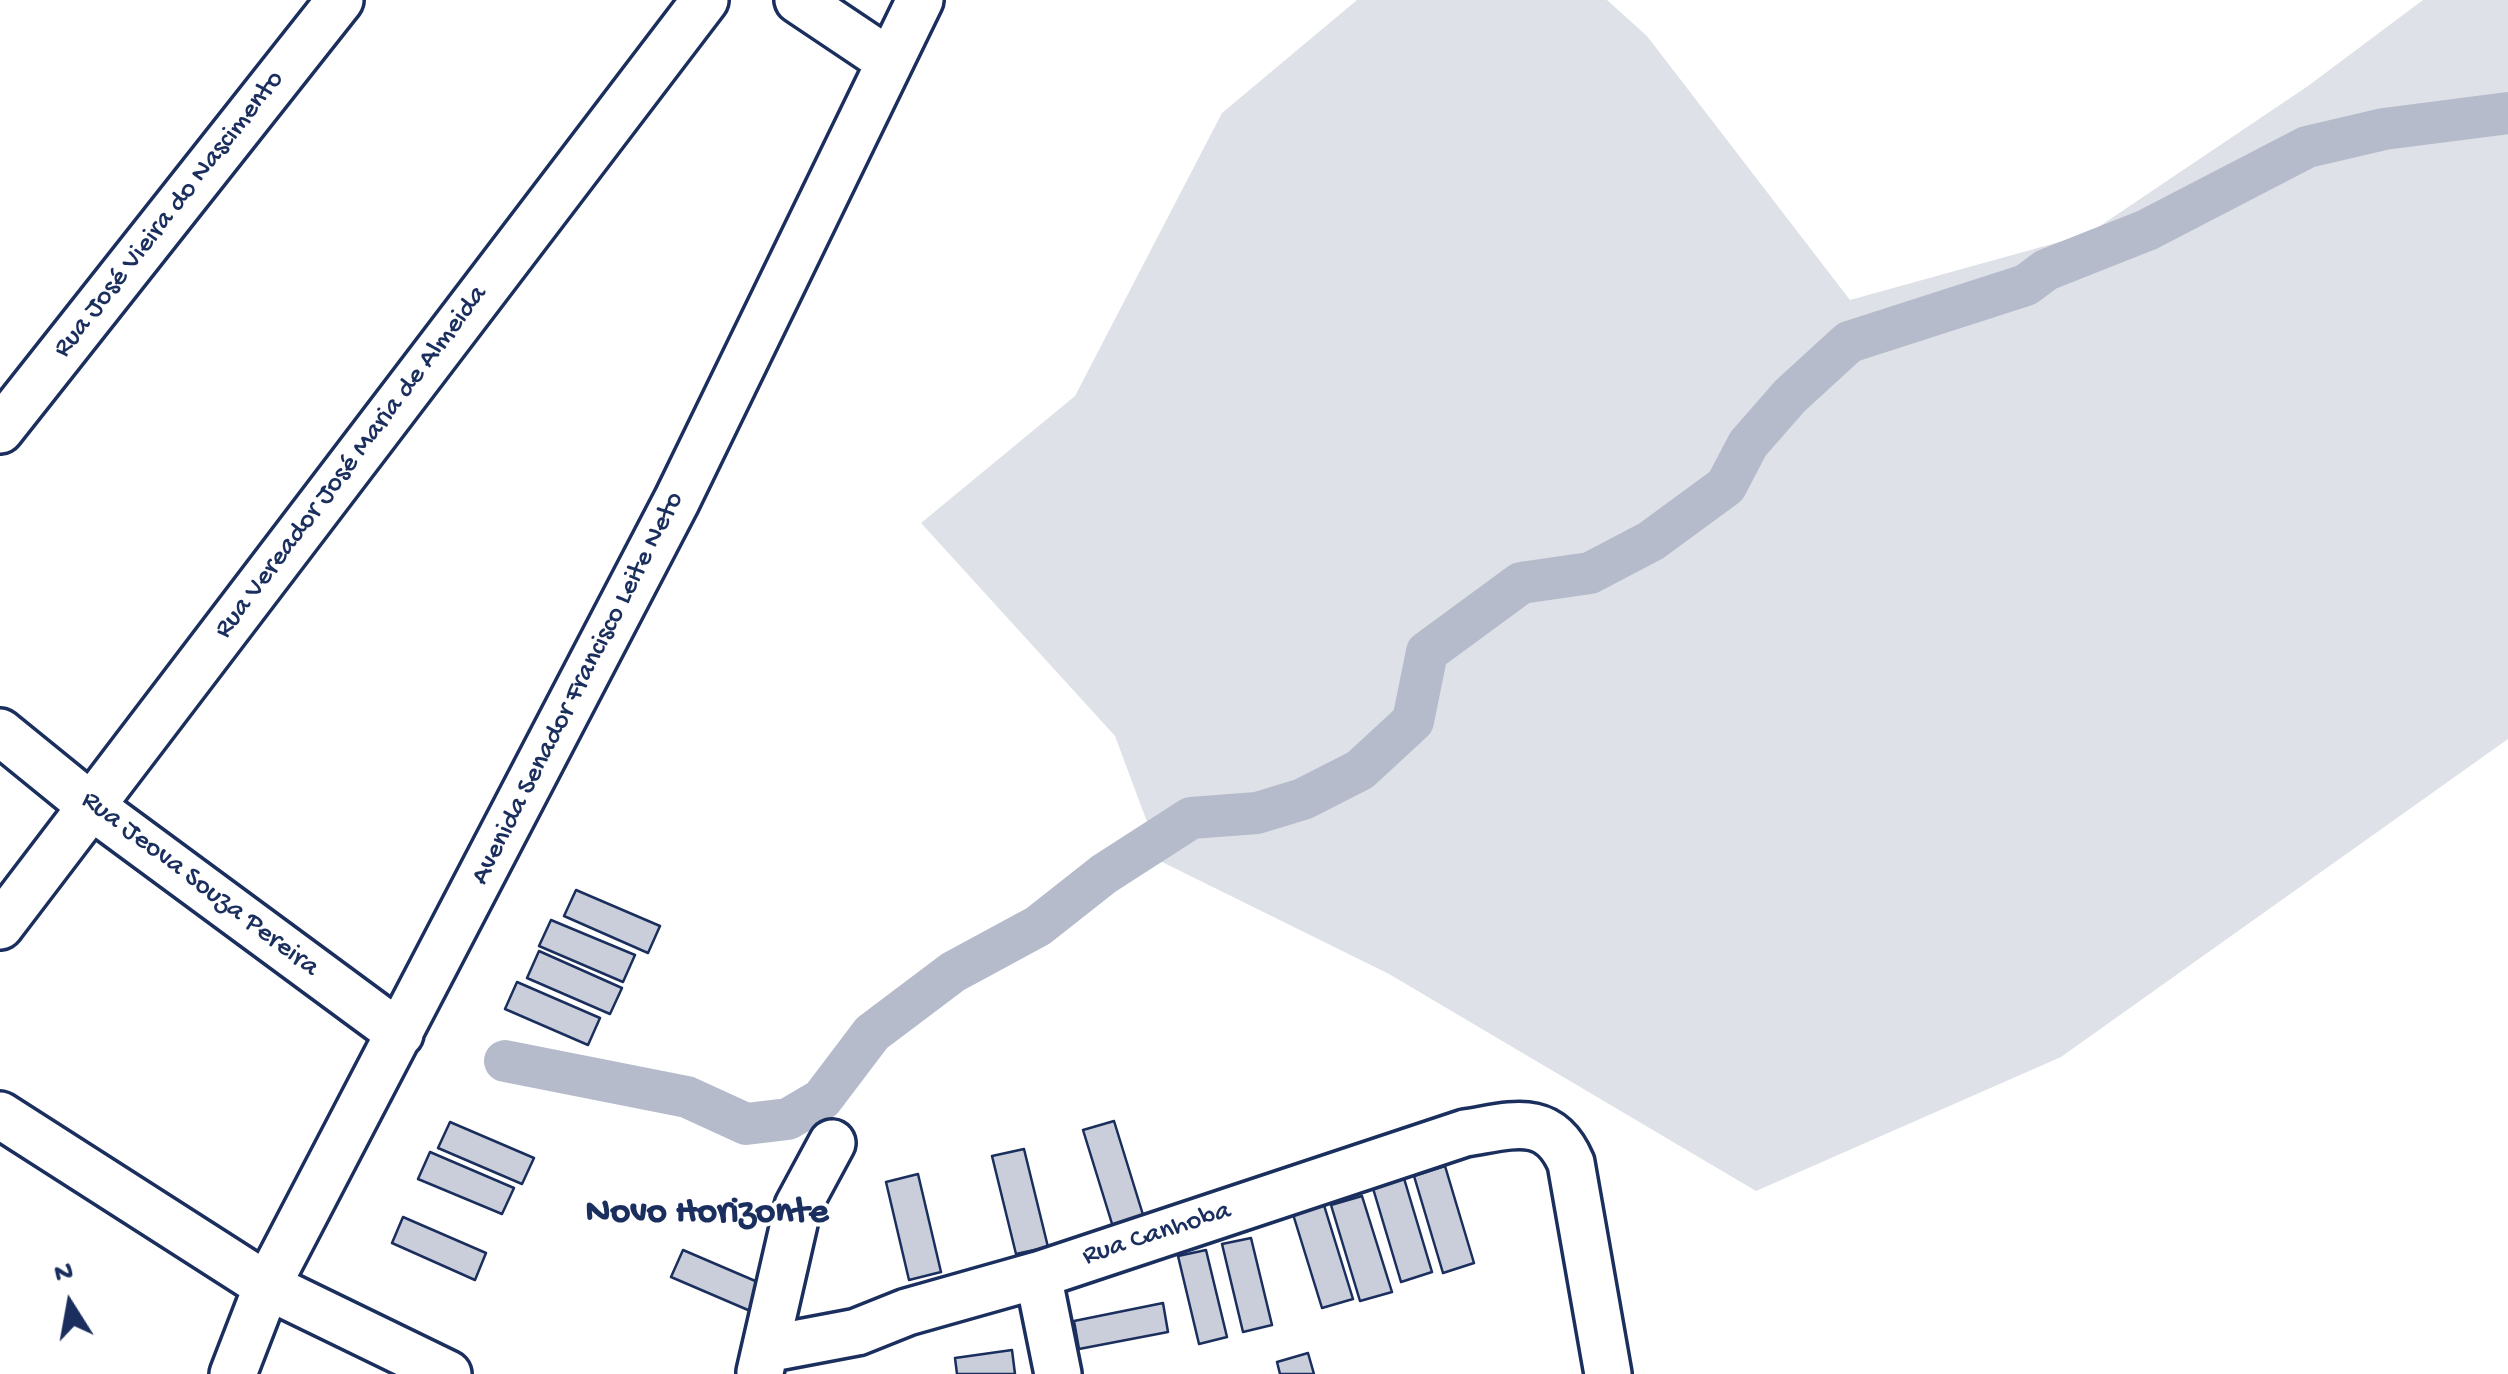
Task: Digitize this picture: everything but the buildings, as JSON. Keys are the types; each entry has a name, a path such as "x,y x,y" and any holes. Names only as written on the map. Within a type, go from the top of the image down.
{"street":[{"name":"Rua José Vieira do Nascimento","path":"0,430 340,0"},
{"name":"Rua Vereador José Maria de Almeida","path":"0,926 705,0"},
{"path":"798,0 890,61"},
{"name":"Avenida Senador Francisco Leite Neto","path":"232,1374 268,1286 677,500 920,0"},
{"name":"Rua Jeova Souza Pereira","path":"0,732 91,806 400,1034"},
{"path":"0,1115 268,1286 448,1374"},
{"name":"Rua Canhoba","path":"763,1361 907,1312 1038,1275 1465,1133 1514,1126 1547,1129 1562,1142 1571,1163 1608,1374"},
{"path":"763,1361 798,1206 832,1143"},
{"path":"1038,1275 1058,1374"}],"shaded area":[{"path":"1357,0 1607,0 1647,36 1850,300 2088,234 2308,86 2423,0 2508,0 2508,739 2061,1057 1756,1191 1389,974 1162,862 1115,736 921,523 1075,396 1222,113"}],"waterway":[{"path":"505,1061 687,1097 746,1124 788,1119 822,1099 872,1033 953,972 1038,926 1104,874 1191,818 1257,813 1303,799 1360,770 1413,721 1427,652 1521,583 1590,573 1651,541 1726,486 1748,444 1790,396 1849,342 2026,285 2046,270 2147,230 2307,147 2384,129 2508,113"}],"district":[{"name":"Novo Horizonte","path":"707,1214"}]}
